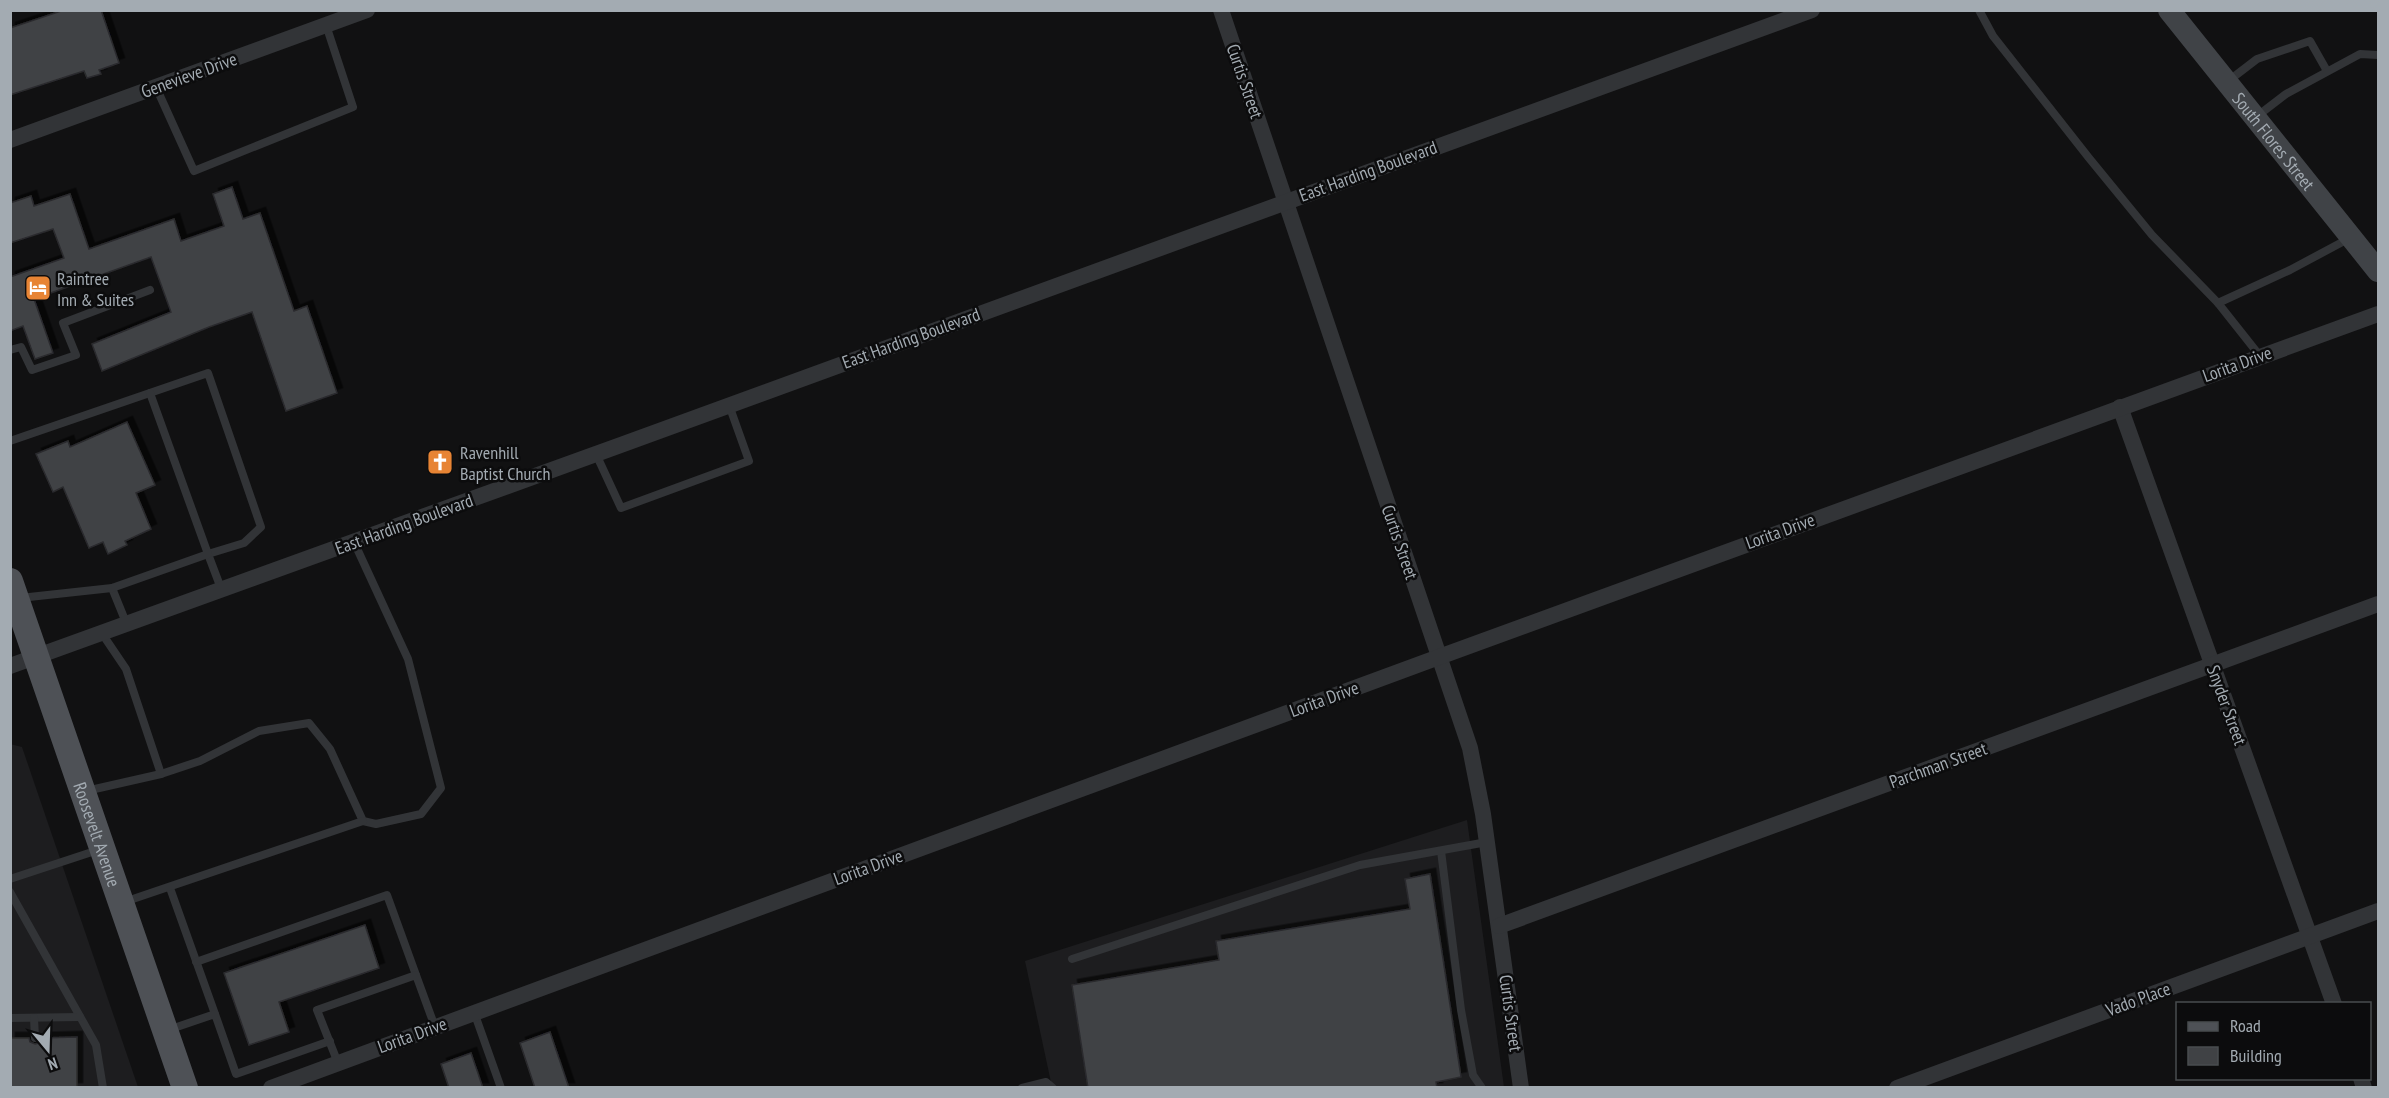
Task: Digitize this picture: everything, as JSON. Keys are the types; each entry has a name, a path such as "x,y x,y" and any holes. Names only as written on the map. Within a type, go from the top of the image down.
{"main road":[{"name":"South Flores Street","path":"2169,10 2379,271"},
{"name":"Roosevelt Avenue","path":"14,589 185,1088"}],"street":[{"name":"Genevieve Drive","path":"10,140 367,10"},
{"name":"Curtis Street","path":"1221,10 1470,748 1487,842 1521,1088"},
{"name":"East Harding Boulevard","path":"10,666 127,626 1812,10"},
{"name":"Lorita Drive","path":"271,1088 1439,657 2379,314"},
{"name":"Snyder Street","path":"2120,407 2333,1002"},
{"name":"Parchman Street","path":"1499,926 2379,604"},
{"name":"Vado Place","path":"1897,1088 2379,910"}],"lane":[{"path":"1978,10 1993,36 2089,158 2152,235 2218,303 2260,356"},
{"path":"156,87 194,171 353,107 326,25"},
{"path":"2226,82 2257,59 2310,41 2327,71"},
{"path":"2255,118 2286,94 2360,54 2379,55"},
{"path":"2218,303 2290,270 2351,237"},
{"path":"10,350 21,347 32,370 76,355 63,323 150,290"},
{"path":"10,441 208,373 261,526 244,543 112,588 14,589"},
{"path":"150,393 222,591"},
{"path":"596,454 621,508 642,501 749,461 729,405"},
{"path":"121,903 363,821 376,824 421,814 441,788 408,659 354,542"},
{"path":"112,588 127,626"},
{"path":"103,634 126,669 161,774"},
{"path":"83,791 161,774 200,761 259,731 309,723 330,749 363,821"},
{"path":"1072,959 1360,866 1487,842"},
{"path":"10,879 103,848"},
{"path":"1440,851 1461,1010 1473,1075 1482,1088"},
{"path":"170,888 236,1074 330,1041"},
{"path":"10,892 96,1045 103,1088"},
{"path":"196,962 387,895 435,1027"},
{"path":"338,1063 318,1011 416,975"},
{"path":"474,1012 501,1088"},
{"path":"166,1031 215,1014"},
{"path":"10,1018 80,1017"},
{"path":"34,1018 35,1038"},
{"path":"1022,1088 1046,1082 1053,1088"}],"shaded area":[{"path":"10,744 22,747 138,1087 11,1087"},
{"path":"1467,820 1504,1087 1052,1087 1025,961"}],"building":[{"path":"64,10 101,10 119,63 99,70 101,74 87,78 84,71 10,95 10,28"},
{"path":"232,187 243,219 260,213 294,311 307,306 337,393 286,411 252,312 102,371 92,344 171,312 151,257 34,299 53,353 35,359 23,326 10,331 10,277 64,258 53,229 10,243 10,203 31,196 34,206 70,194 89,249 174,219 181,241 224,226 213,194"},
{"path":"127,422 155,485 136,493 151,529 125,541 127,545 108,554 103,542 89,548 63,487 53,492 36,454 68,441 70,447"},
{"path":"1430,874 1461,1077 1436,1082 1437,1088 1088,1088 1072,985 1219,960 1216,941 1410,909 1405,879"},
{"path":"365,925 379,968 279,1002 289,1032 249,1045 224,973"},
{"path":"550,1032 569,1088 535,1088 520,1043"},
{"path":"77,1037 77,1088 10,1088 10,1038 29,1038 30,1042 35,1044 39,1043 41,1038"},
{"path":"471,1053 483,1088 449,1088 441,1064"}],"place":[{"name":"Raintree Inn & Suites","path":"38,288"},
{"name":"Ravenhill Baptist Church","path":"440,462"}]}
